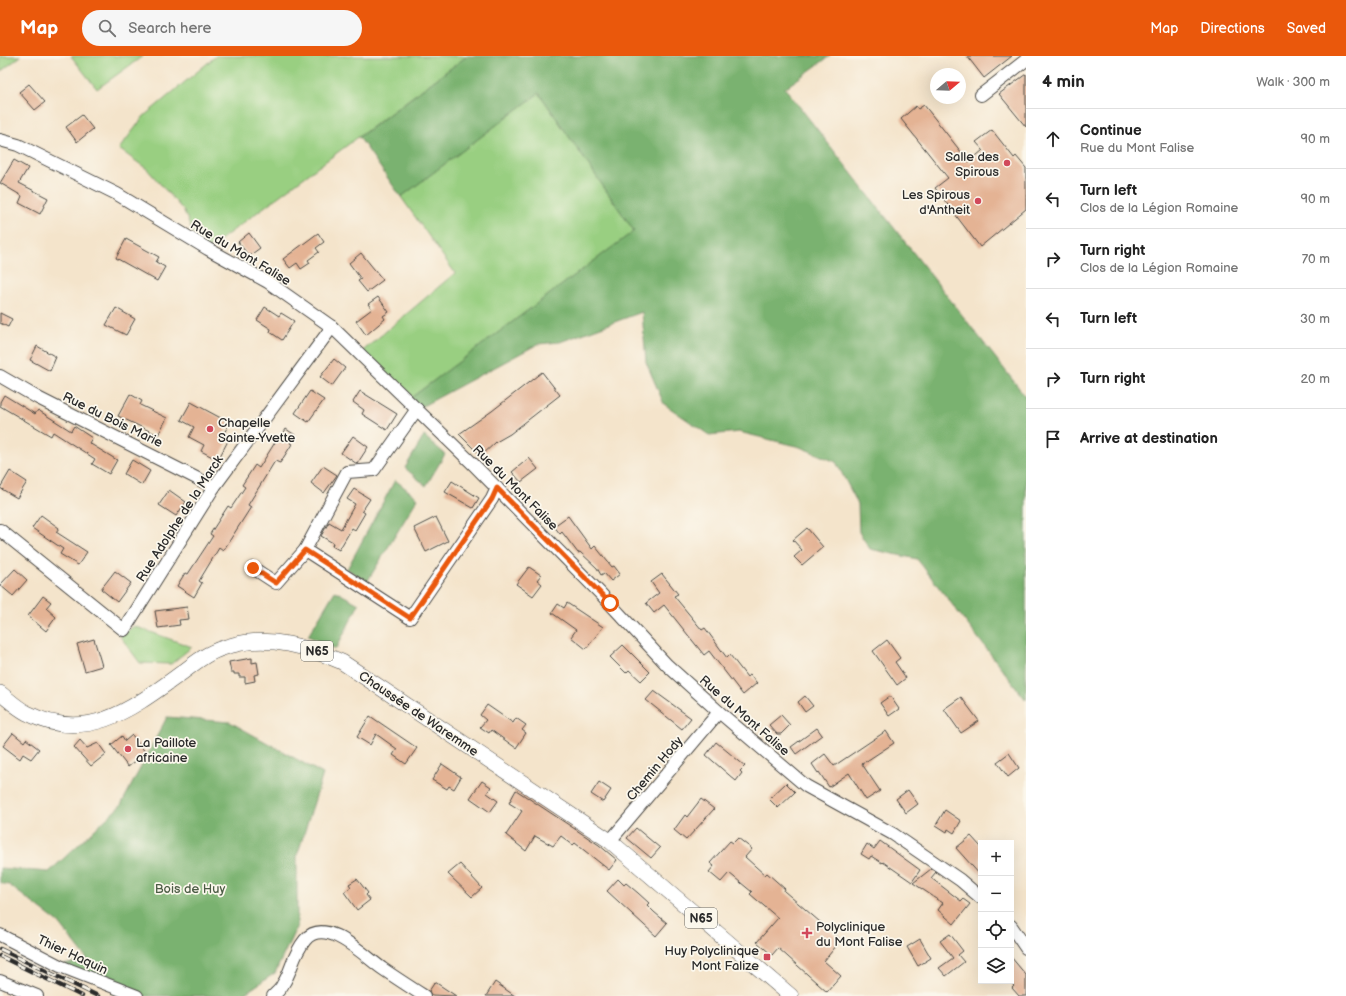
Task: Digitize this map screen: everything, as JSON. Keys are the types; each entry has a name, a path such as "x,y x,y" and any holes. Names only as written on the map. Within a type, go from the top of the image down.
{"main road":[{"name":"Chaussée de Waremme","path":"0,693 26,712 57,724 93,724 125,711 177,677 202,657 217,650 233,645 256,642 295,646 316,651 342,662 610,841 791,996"}],"street":[{"path":"981,95 1026,60"},
{"name":"Rue du Mont Falise","path":"0,140 18,144 117,194 208,249 268,282 332,327 497,488 601,594 667,665 719,712 806,786 893,834 960,880 978,895"},
{"name":"Rue Adolphe de la Marck","path":"0,530 124,630 214,487 332,327"},
{"name":"Rue du Bois Marie","path":"0,376 4,376 38,398 214,487"},
{"path":"253,568 276,583 305,550 347,472 374,470 417,409"},
{"path":"305,550 410,618 492,499 497,488"},
{"name":"Chemin Hody","path":"610,841 719,712"},
{"path":"1014,930 1026,948"},
{"path":"273,996 284,984 294,957 306,939 314,933 324,932 345,940 382,969 424,996"},
{"name":"Thier Haquin","path":"0,935 60,966 137,996"},
{"path":"0,981 37,996"}],"green space":[{"path":"0,56 21,56 0,72"},
{"path":"71,56 143,56 97,89"},
{"path":"216,56 467,56 208,249 193,234 184,211 147,169 119,149 144,116"},
{"path":"467,56 830,56 785,88 1026,397 1026,700 917,559 870,549 859,532 858,504 836,462 800,447 739,432 709,435 664,404 646,362 642,312 560,342 538,344 417,409 408,400 634,231 539,93 401,197 359,137"},
{"path":"539,93 634,231 408,400 359,354 455,273 401,197"},
{"path":"424,436 445,454 426,486 405,468"},
{"path":"395,480 418,498 367,582 347,569"},
{"path":"335,591 359,604 336,649 308,636"},
{"path":"134,626 192,647 171,664 140,663 120,636"},
{"name":"Bois de Huy","path":"167,717 230,722 323,774 297,856 297,926 275,973 241,996 138,996 60,966 87,959 59,923 9,885 0,883 0,868 49,872 121,805"}],"building":[{"path":"967,56 1012,56 984,78"},
{"path":"1026,74 1026,127 999,94"},
{"path":"29,84 45,102 35,110 19,92"},
{"path":"924,105 969,162 983,150 976,142 992,130 1014,158 1016,156 1026,168 1026,209 980,247 935,188 948,178 901,119 916,106 918,109"},
{"path":"82,115 93,129 77,142 66,127"},
{"path":"14,160 28,168 19,183 48,198 40,214 19,203 22,196 0,183"},
{"path":"249,233 260,248 249,256 238,242"},
{"path":"318,233 324,242 316,248 319,252 308,260 310,263 301,269 297,263 290,268 283,259"},
{"path":"126,239 159,257 156,262 165,267 157,281 116,258"},
{"path":"361,253 383,280 367,292 358,281 361,279 349,263"},
{"path":"378,297 389,312 383,316 385,319 366,335 356,321 372,309 368,304"},
{"path":"265,307 279,316 281,313 294,321 282,340 270,332 271,329 257,320"},
{"path":"116,308 135,319 126,335 106,325"},
{"path":"0,313 12,319 8,327 0,323"},
{"path":"37,346 56,357 50,371 30,360"},
{"path":"334,359 345,368 332,386 320,377"},
{"path":"542,372 560,395 510,434 496,442 481,456 459,434 492,411"},
{"path":"310,391 324,400 308,422 295,413"},
{"path":"360,391 397,414 387,430 362,414 364,410 353,402"},
{"path":"130,394 142,401 140,405 167,418 158,435 118,416"},
{"path":"4,395 35,414 38,410 71,431 74,426 92,438 89,443 117,460 109,474 92,464 95,459 53,432 51,436 0,406 0,402"},
{"name":"Chapelle Sainte-Yvette","path":"191,402 230,423 224,433 230,437 218,460 201,451 204,445 189,437 194,427 181,420"},
{"path":"286,429 295,435 290,443 292,444 280,463 275,461 248,505 251,507 223,551 219,548 199,581 202,583 194,597 177,586 185,573 188,574 213,536 210,534 228,506 231,508 245,487 242,485 255,465 259,468 279,436 281,437"},
{"path":"353,436 368,447 357,464 341,453"},
{"path":"529,458 538,469 521,482 512,472"},
{"path":"132,460 150,471 142,485 124,474"},
{"path":"323,466 337,475 324,493 311,483"},
{"path":"10,471 27,482 17,498 0,488"},
{"path":"452,481 479,498 473,508 445,492"},
{"path":"354,489 370,499 362,511 365,513 355,530 352,528 339,550 332,546 333,543 321,536 329,522 341,529 355,504 347,499"},
{"path":"169,490 186,502 176,516 159,505"},
{"path":"41,515 59,528 56,532 87,552 78,565 60,554 63,549 32,528"},
{"path":"568,516 592,549 595,546 612,567 614,566 620,574 611,581 604,573 601,575 597,568 580,552 578,553 562,532 560,534 554,526"},
{"path":"436,517 448,541 426,552 414,528"},
{"path":"807,528 823,547 802,565 794,557 802,550 793,540"},
{"path":"529,567 541,575 537,580 542,584 533,596 516,584"},
{"path":"15,569 27,580 13,596 0,585"},
{"path":"115,571 131,583 117,602 101,589"},
{"path":"662,574 678,594 674,596 702,630 705,628 727,658 730,655 747,677 750,675 757,683 743,695 709,651 704,655 664,605 654,613 646,603 659,593 651,582"},
{"path":"43,596 51,602 46,608 56,617 46,631 28,616"},
{"path":"567,603 603,627 586,649 571,637 576,630 552,613 558,604 564,608"},
{"path":"187,607 189,619 179,620 180,625 158,628 155,611"},
{"path":"94,639 102,666 85,671 77,644"},
{"path":"887,640 900,658 895,662 906,678 897,685 873,651"},
{"path":"623,645 650,672 641,681 629,670 626,673 610,657"},
{"path":"252,658 252,663 257,662 259,674 254,675 255,681 245,683 245,677 239,677 239,674 234,674 234,672 231,672 229,662"},
{"path":"654,691 691,718 682,729 646,700"},
{"path":"805,696 813,706 805,712 798,702"},
{"path":"890,696 899,709 889,716 880,703"},
{"path":"961,697 979,721 961,733 944,709"},
{"path":"487,705 513,723 516,718 526,725 522,730 526,733 516,748 491,730 489,733 480,727 486,720 480,715"},
{"path":"781,715 790,725 781,734 777,734 769,725"},
{"path":"370,716 417,748 406,764 393,755 397,749 376,734 370,745 357,737"},
{"path":"817,728 822,735 796,754 791,747"},
{"path":"886,731 894,743 862,764 880,791 866,800 849,773 829,787 812,764 825,754 834,766"},
{"path":"13,733 24,742 26,739 39,749 31,759 23,754 20,759 3,746"},
{"name":"La Paillote africaine","path":"132,735 146,753 128,767 111,745 122,736 125,741"},
{"path":"80,740 87,748 98,743 106,754 91,766 74,747"},
{"path":"716,742 745,766 740,771 742,773 736,781 706,755"},
{"path":"1009,753 1019,768 1008,777 997,762"},
{"path":"442,764 461,777 454,789 449,786 447,789 432,780"},
{"path":"482,781 491,787 487,793 498,801 490,812 470,798"},
{"path":"599,782 611,790 603,802 591,794"},
{"path":"786,783 795,792 778,808 769,799"},
{"path":"516,790 599,845 617,860 609,870 575,843 573,845 561,836 553,846 535,836 526,851 506,835 522,811 509,803"},
{"path":"908,790 918,804 906,813 896,799"},
{"path":"701,799 714,809 686,840 674,830 685,815 687,817"},
{"path":"945,810 961,821 954,833 948,829 947,832 936,825"},
{"path":"636,828 660,848 651,858 627,838"},
{"path":"971,836 978,844 978,873 956,848"},
{"path":"738,838 752,849 745,857 765,875 767,873 785,889 784,891 841,940 824,961 841,976 827,992 778,948 772,955 757,942 778,918 750,894 752,892 729,873 721,882 709,872 714,866 710,863 730,841 733,843"},
{"path":"880,841 920,870 912,882 883,862 882,863 871,856 869,859 861,854 867,844 874,849"},
{"path":"460,864 482,888 472,897 448,874"},
{"path":"931,869 936,872 931,878 961,901 963,899 970,904 954,924 938,910 943,903 913,883"},
{"path":"357,879 368,893 366,895 370,900 357,910 344,892 351,887 349,884"},
{"path":"618,879 624,885 626,883 638,893 649,903 647,905 667,923 656,936 607,891"},
{"path":"950,934 963,951 958,955 964,962 946,976 939,968 953,958 940,941"},
{"path":"920,939 931,958 918,966 907,947"},
{"path":"1014,961 1026,975 1026,996 1019,996 1012,988 1014,986 1012,984 1014,984"},
{"path":"435,982 456,996 431,995 429,991"},
{"path":"495,982 515,996 486,996"}],"railway":[{"path":"0,949 98,996"},
{"path":"0,956 82,996"}],"place":[{"name":"Salle des Spirous","path":"1007,163"},
{"name":"Les Spirous d'Antheit","path":"978,201"},
{"name":"Chapelle Sainte-Yvette","path":"210,429"},
{"name":"La Paillote africaine","path":"128,749"},
{"name":"Polyclinique du Mont Falise","path":"807,933"},
{"name":"Huy Polyclinique Mont Falize","path":"767,957"}],"route":[{"path":"253,568 276,583 305,550 410,618 492,499 497,488 610,603"}]}
